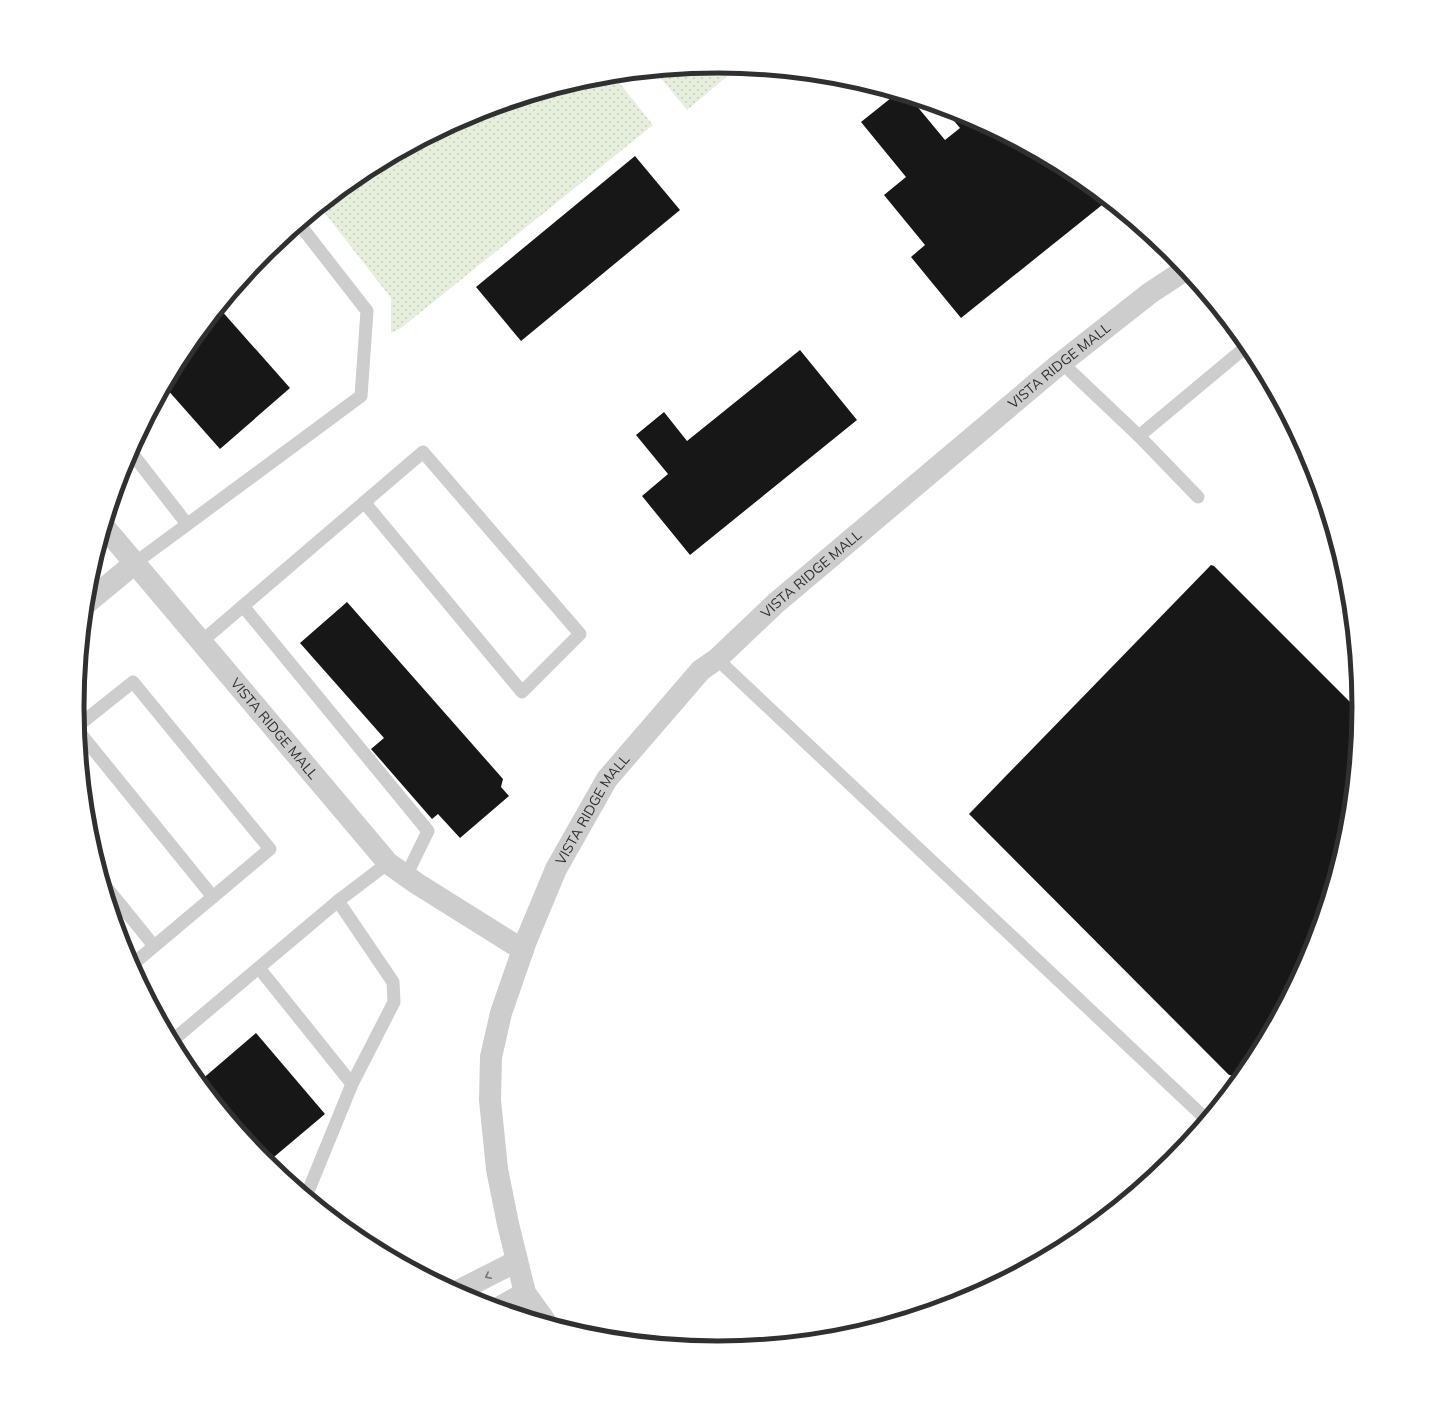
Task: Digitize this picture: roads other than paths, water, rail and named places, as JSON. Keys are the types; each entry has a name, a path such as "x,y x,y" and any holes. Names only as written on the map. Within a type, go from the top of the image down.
{"street":[{"name":"VISTA RIDGE MALL","path":"541,1315 525,1293 497,1169 490,1100 491,1057 501,1013 522,950 556,869 607,780 701,670 717,659 776,603 1062,362 1150,293 1180,273"},
{"name":"VISTA RIDGE MALL","path":"109,533 388,863 522,950"},
{"path":"95,596 135,563"},
{"path":"464,1288 518,1261"},
{"path":"506,1304 525,1293"}],"lane":[{"path":"135,563 361,396 367,310 302,228"},
{"path":"1139,436 1242,350"},
{"path":"1062,362 1139,436 1198,497"},
{"path":"201,642 364,502 423,452 580,634 522,692 364,502"},
{"path":"136,457 187,524"},
{"path":"243,606 428,831 406,876"},
{"path":"717,659 1203,1116"},
{"path":"85,720 133,682 270,849 138,960"},
{"path":"86,739 213,897"},
{"path":"177,1037 338,901 388,863"},
{"path":"114,896 154,946"},
{"path":"308,1191 352,1084 394,1002 393,982 338,901"},
{"path":"259,968 352,1084"}]}
